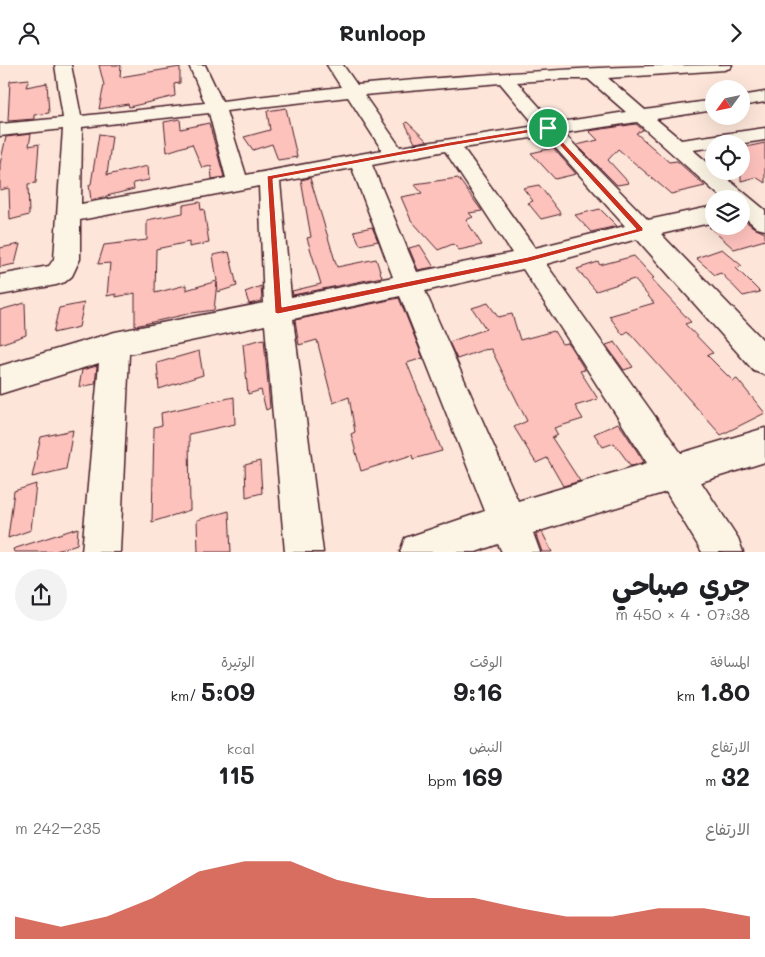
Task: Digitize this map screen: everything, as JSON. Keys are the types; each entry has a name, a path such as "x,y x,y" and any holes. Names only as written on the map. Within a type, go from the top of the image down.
{"street":[{"path":"0,285 56,275 63,269 67,259 73,121 63,65"},
{"path":"197,65 216,107 238,185"},
{"path":"335,65 395,154"},
{"path":"468,65 483,79"},
{"path":"0,130 558,70 593,74 633,73 724,65"},
{"path":"593,74 676,147 729,190"},
{"path":"504,77 641,230 765,362"},
{"path":"750,100 765,97"},
{"path":"70,214 238,185 269,177 450,144 705,106"},
{"path":"676,147 765,134"},
{"path":"450,144 528,259 577,326 675,472 724,552"},
{"path":"360,161 409,285 515,537"},
{"path":"269,177 278,311 304,552"},
{"path":"750,208 765,222"},
{"path":"0,380 116,345 528,259 705,216"},
{"path":"101,552 116,345"},
{"path":"420,552 515,537 675,472 765,445"}],"building":[{"path":"99,65 121,65 120,77 180,67 180,83 174,84 175,96 129,107 128,104 99,109 104,85"},
{"path":"29,79 26,87 47,83 49,113 34,115 34,119 8,121 10,81"},
{"path":"286,108 297,157 278,160 272,144 253,150 244,137 270,130 267,111"},
{"path":"180,119 181,129 209,123 224,177 212,179 211,166 202,168 192,144 167,152 164,122"},
{"path":"407,122 427,141 415,143 405,123"},
{"path":"636,124 643,130 636,133 669,162 677,161 705,186 671,194 618,149 608,160 629,183 617,185 577,145 598,140 589,131"},
{"path":"31,134 29,146 39,144 36,183 28,184 29,215 10,220 9,188 0,190 0,164 6,137"},
{"path":"99,134 112,136 107,175 148,166 149,180 133,183 134,189 91,200 89,185 91,184"},
{"path":"765,143 765,183 756,177 750,179 750,146"},
{"path":"553,148 576,174 555,179 531,153"},
{"path":"310,178 337,267 376,259 382,277 293,295 292,291 321,284 307,238 311,237 301,180"},
{"path":"458,178 482,211 469,213 473,217 466,220 482,245 459,250 453,244 438,250 411,220 401,197 422,193 414,184"},
{"path":"539,185 561,214 541,219 528,203 533,201 523,188"},
{"path":"200,202 201,210 204,209 209,243 189,247 189,242 156,249 155,293 186,285 186,290 217,281 213,255 229,252 237,286 218,292 217,282 214,310 135,326 135,293 116,297 116,294 107,296 110,263 98,264 104,245 147,240 147,220 183,213 183,205"},
{"path":"600,209 617,226 591,232 575,215"},
{"path":"750,225 765,233 765,240 734,249 718,235 750,235"},
{"path":"372,227 378,241 360,245 354,231"},
{"path":"20,244 15,264 0,267 0,248"},
{"path":"420,245 434,267 418,270 409,248"},
{"path":"722,249 742,266 736,268 760,292 743,296 721,273 715,275 696,258"},
{"path":"634,256 654,278 651,279 691,322 685,324 713,353 707,355 733,381 737,379 765,413 721,435 628,331 623,335 609,316 654,303 634,279 596,291 577,269 598,262 600,265"},
{"path":"261,286 262,301 249,304 245,292"},
{"path":"399,298 423,358 407,363 442,451 413,459 412,455 361,471 351,434 355,432 349,397 333,403 317,340 299,345 295,320"},
{"path":"25,303 26,335 0,344 0,310"},
{"path":"84,303 79,327 53,333 59,308"},
{"path":"488,303 498,317 512,314 520,340 554,331 562,344 568,343 585,370 580,371 598,399 575,406 583,419 554,428 558,435 552,438 580,481 563,486 547,458 536,463 514,427 527,421 491,349 457,359 449,342 486,329 472,308"},
{"path":"264,339 270,408 266,410 261,390 248,394 243,344"},
{"path":"615,342 633,367 624,370 606,345"},
{"path":"199,351 203,375 159,389 157,363"},
{"path":"97,366 95,384 79,387 82,370"},
{"path":"234,397 235,424 189,434 190,510 152,522 154,427 162,425 161,413"},
{"path":"618,423 644,462 631,466 614,443 603,447 594,434"},
{"path":"73,430 66,469 32,477 41,437"},
{"path":"260,461 262,493 246,497 245,465"},
{"path":"36,484 31,530 8,538 14,491"},
{"path":"229,511 231,552 198,552 197,520"},
{"path":"78,528 77,544 53,552 14,552 13,549"},
{"path":"542,532 552,552 542,552 536,535"}],"route":[{"path":"548,128 641,230 528,259 278,311 269,177 548,128"}]}
